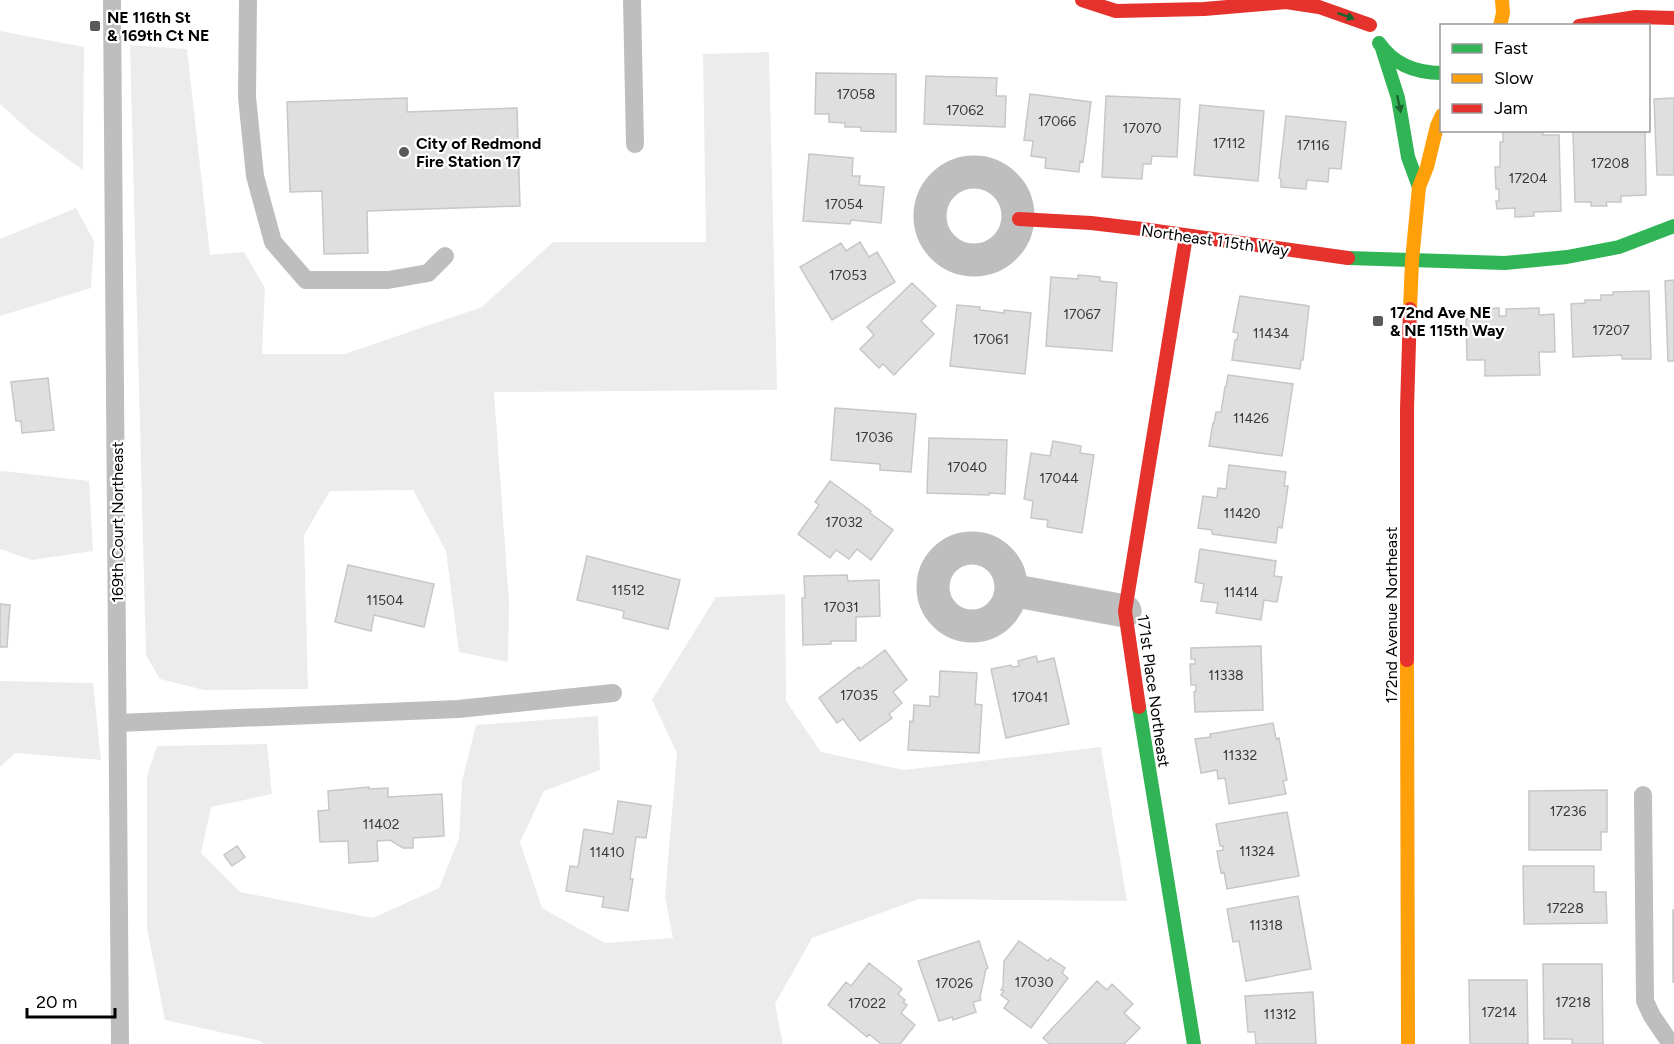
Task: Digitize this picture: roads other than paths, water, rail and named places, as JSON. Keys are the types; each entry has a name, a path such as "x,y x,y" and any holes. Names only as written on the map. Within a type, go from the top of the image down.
{"street":[{"path":"1082,0 1116,11 1204,9 1286,2 1319,7 1370,25"},
{"path":"1500,24 1503,13 1502,0"},
{"path":"1369,8 1370,25 1382,48 1398,63 1418,72 1440,74"},
{"path":"1587,24 1636,17 1674,18"},
{"name":"172nd Avenue Northeast","path":"1382,48 1398,98 1408,157 1419,187"},
{"name":"172nd Avenue Northeast","path":"1408,1044 1407,408 1412,261 1419,187 1440,119"},
{"name":"Northeast 115th Way","path":"1018,219 1090,223 1142,229 1353,259 1505,262 1567,257 1619,247 1674,226"},
{"name":"171st Place Northeast","path":"1186,236 1125,611 1139,711 1194,1044"},
{"path":"1011,590 1125,611"}],"lane":[{"name":"169th Court Northeast","path":"112,0 120,1044"},
{"path":"248,0 247,98 252,154 255,176 273,242 306,280 388,280 428,273 445,256"},
{"path":"632,0 635,144"},
{"path":"118,723 458,709 613,693"},
{"path":"1643,795 1645,1001 1671,1044"}],"place":[{"name":"NE 116th St & 169th Ct NE","path":"95,26"},
{"name":"City of Redmond Fire Station 17","path":"404,152"},
{"name":"172nd Ave NE & NE 115th Way","path":"1378,321"}]}
